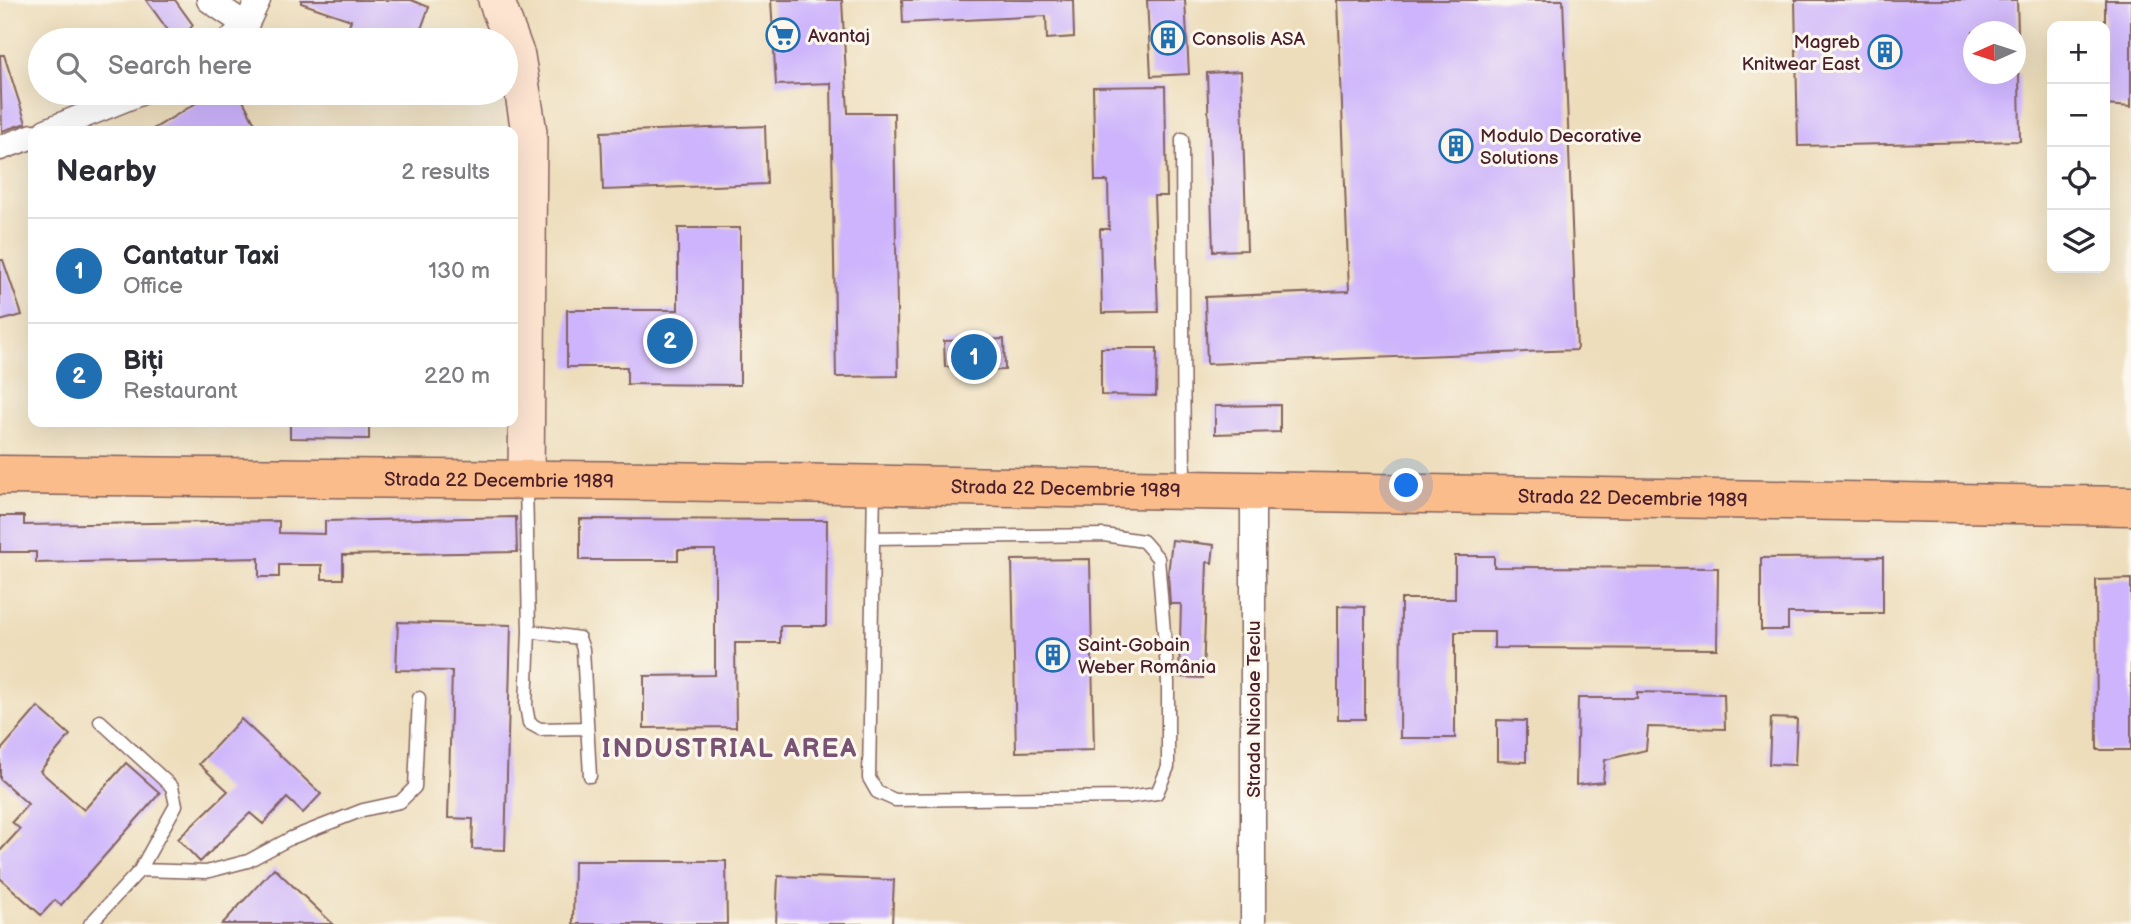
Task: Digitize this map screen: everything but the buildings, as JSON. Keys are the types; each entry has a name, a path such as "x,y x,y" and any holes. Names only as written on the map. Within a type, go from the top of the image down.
{"main road":[{"name":"Strada 22 Decembrie 1989","path":"0,475 526,480 1253,494 2131,506"}],"street":[{"path":"209,0 234,28"},
{"path":"241,28 258,0"},
{"path":"496,0 506,28"},
{"path":"518,63 529,132 526,480"},
{"path":"58,126 110,105"},
{"path":"0,148 28,138"},
{"name":"Strada Nicolae Teclu","path":"1253,494 1253,924"}],"lane":[{"path":"1182,139 1184,492"},
{"path":"526,480 529,631 526,706 529,723 540,729 587,728"},
{"path":"873,538 1104,535 1143,541 1158,558 1168,682 1168,767 1157,793 1128,797 895,800 877,792 869,778 873,538 874,486"},
{"path":"529,631 579,638 583,649 590,776"},
{"path":"140,870 206,872 248,861 291,838 363,810 400,802 415,787 419,698"},
{"path":"90,924 140,870 176,805 172,787 100,721"}],"place":[{"name":"Avantaj","path":"783,35"},
{"name":"Consolis ASA","path":"1168,38"},
{"name":"Magreb Knitwear East","path":"1885,52"},
{"name":"Modulo Decorative Solutions","path":"1456,146"},
{"name":"Biți","path":"670,341"},
{"name":"Cantatur Taxi","path":"974,357"},
{"name":"Saint-Gobain Weber România","path":"1053,655"}],"district":[{"name":"INDUSTRIAL AREA","path":"730,748"}]}
